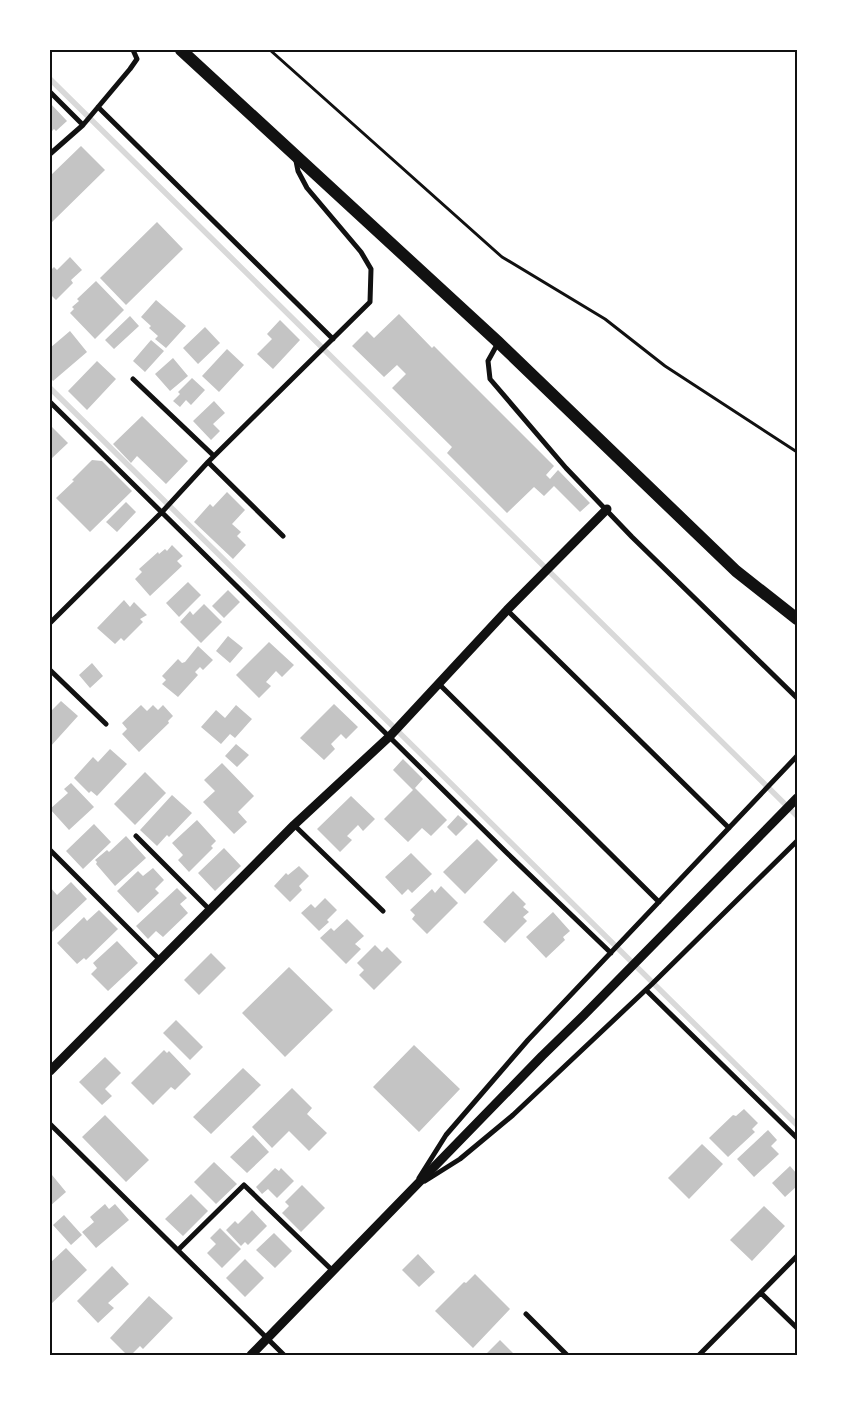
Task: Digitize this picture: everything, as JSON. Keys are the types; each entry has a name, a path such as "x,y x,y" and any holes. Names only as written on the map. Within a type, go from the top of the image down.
{"main road":[{"path":"181,50 498,342 736,571 797,618"}],"street":[{"path":"50,154 87,120 130,69 137,59 133,50"},
{"path":"50,92 87,120"},
{"path":"98,107 333,339"},
{"path":"50,623 164,509 208,462 370,302 371,269 361,252 307,188 298,171 293,152"},
{"path":"498,342 488,361 490,379 566,468 607,509 632,538 797,698"},
{"path":"133,379 214,456"},
{"path":"50,402 395,731 507,853 613,951"},
{"path":"208,462 282,536"},
{"path":"50,1071 294,825 395,731 507,610 607,509"},
{"path":"507,610 729,828"},
{"path":"50,670 106,724"},
{"path":"440,684 659,902"},
{"path":"412,1189 446,1136 528,1040 797,756"},
{"path":"251,1355 797,798"},
{"path":"294,825 383,911"},
{"path":"136,836 210,910"},
{"path":"412,1189 460,1159 513,1115 646,990 797,841"},
{"path":"50,850 160,960"},
{"path":"646,990 797,1138"},
{"path":"50,1124 284,1355"},
{"path":"178,1250 244,1185 333,1271"},
{"path":"699,1355 797,1256"},
{"path":"761,1293 797,1328"},
{"path":"526,1314 567,1355"}],"path":[{"path":"270,50 502,257 605,319 665,366 797,452"}],"building":[{"path":"50,103 67,121 56,131 54,129 50,133"},
{"path":"81,146 105,170 50,224 50,176"},
{"path":"157,222 183,249 126,305 100,278"},
{"path":"70,257 82,270 71,280 73,283 56,300 50,294 50,271 54,267 57,270"},
{"path":"96,281 124,310 95,339 70,313 74,309 72,307 79,301 77,299"},
{"path":"156,300 186,326 166,348 155,339 158,336 141,317"},
{"path":"399,314 432,348 434,346 554,466 546,475 550,479 558,470 590,503 580,512 554,486 544,496 534,487 507,513 447,453 452,447 392,388 406,374 397,365 384,377 352,346 367,331 374,338"},
{"path":"130,316 139,326 114,349 105,340"},
{"path":"280,320 300,340 273,369 257,354 272,339 267,334"},
{"path":"205,327 220,343 198,364 183,348"},
{"path":"70,331 87,352 53,381 50,377 50,348"},
{"path":"151,340 164,351 145,372 133,361"},
{"path":"227,349 244,365 219,392 202,376"},
{"path":"173,358 188,376 170,391 155,374"},
{"path":"97,361 116,379 87,410 68,391"},
{"path":"192,378 205,390 191,405 186,400 180,407 173,401 180,394 178,392"},
{"path":"214,401 225,413 213,424 220,431 211,440 193,421"},
{"path":"142,416 188,461 166,484 137,456 131,463 113,444"},
{"path":"50,425 68,443 50,460"},
{"path":"92,460 102,461 132,491 90,532 56,498"},
{"path":"227,492 245,510 232,524 241,532 237,536 246,545 233,559 194,522 210,504 213,507"},
{"path":"126,502 136,512 117,532 106,522"},
{"path":"172,545 183,556 177,561 182,566 150,596 135,579 142,572 139,569 158,552 159,554 165,549 167,551"},
{"path":"188,582 201,595 179,617 166,603"},
{"path":"228,590 240,602 224,618 212,606"},
{"path":"124,600 130,607 134,602 147,615 140,619 143,622 124,641 121,638 115,644 97,628"},
{"path":"204,604 222,622 201,643 180,622 190,611 193,615"},
{"path":"228,636 243,648 230,663 216,651"},
{"path":"269,642 294,665 282,677 276,671 266,682 271,686 259,698 236,675"},
{"path":"198,646 213,660 203,670 200,667 195,672 198,675 178,697 162,684 166,680 162,676 178,659 182,663 185,662"},
{"path":"92,663 103,676 90,688 79,675"},
{"path":"61,701 78,716 50,747 50,708 52,710"},
{"path":"334,704 358,727 346,739 341,734 331,744 335,749 324,760 300,738"},
{"path":"141,705 147,711 153,705 158,710 163,705 173,716 168,721 169,723 139,752 122,734 127,729 122,723"},
{"path":"236,705 252,719 235,738 230,734 221,744 201,727 216,710 225,718"},
{"path":"236,744 249,755 237,767 225,756"},
{"path":"110,749 127,764 97,796 91,791 89,793 74,778 93,757 98,762"},
{"path":"403,759 423,779 415,788 447,820 431,836 422,828 408,842 384,819 413,790 393,770"},
{"path":"222,763 254,796 238,812 247,822 234,834 203,802 215,791 204,780"},
{"path":"145,772 166,793 135,825 114,804"},
{"path":"71,783 94,807 69,830 50,809 68,793 64,789"},
{"path":"172,795 192,813 169,837 167,835 157,846 140,830"},
{"path":"351,796 375,819 363,831 358,825 347,836 352,840 340,852 317,829"},
{"path":"458,815 468,824 456,836 447,827"},
{"path":"197,820 216,841 211,846 213,848 189,872 178,860 183,855 172,843"},
{"path":"94,824 111,842 83,869 66,851"},
{"path":"126,836 146,858 115,886 96,864 95,860 107,850 109,852"},
{"path":"477,839 498,860 465,894 443,872"},
{"path":"224,848 241,866 215,891 198,873"},
{"path":"411,853 432,874 412,893 408,889 402,895 385,877"},
{"path":"299,866 309,876 299,886 302,890 290,902 274,886 286,873 288,875"},
{"path":"153,868 164,880 155,889 159,893 138,913 117,891 138,871 143,876"},
{"path":"71,882 87,899 52,932 50,931 50,887 57,895"},
{"path":"441,886 458,903 427,934 412,919 415,915 410,910 432,889 435,893"},
{"path":"177,888 187,898 180,904 188,913 163,937 156,931 148,939 136,926"},
{"path":"513,891 526,904 523,907 529,912 523,917 527,921 505,943 483,922"},
{"path":"325,898 337,910 327,920 329,922 319,931 301,913 311,904 315,908"},
{"path":"99,910 118,929 86,960 84,958 77,964 57,943 84,917 87,921"},
{"path":"553,912 570,931 563,937 565,940 546,958 526,937"},
{"path":"347,919 364,936 355,944 361,949 346,964 320,938 331,928 334,931"},
{"path":"117,941 138,963 108,991 91,974 97,968 93,963"},
{"path":"375,945 382,952 387,947 402,962 374,990 359,975 364,970 357,963"},
{"path":"211,953 226,968 199,995 184,980"},
{"path":"289,967 333,1010 285,1057 242,1013"},
{"path":"176,1020 203,1047 190,1060 163,1033"},
{"path":"414,1045 460,1089 419,1132 373,1087"},
{"path":"164,1050 167,1053 169,1051 191,1074 175,1090 171,1087 153,1105 131,1083"},
{"path":"105,1057 121,1073 105,1089 112,1096 102,1105 79,1082"},
{"path":"243,1068 261,1085 211,1134 193,1117"},
{"path":"292,1088 312,1108 307,1114 327,1133 309,1151 289,1131 272,1148 252,1127"},
{"path":"744,1109 758,1123 752,1129 755,1132 728,1157 709,1138 733,1115 736,1116"},
{"path":"105,1115 149,1160 126,1182 82,1137"},
{"path":"768,1130 777,1140 771,1146 779,1154 754,1177 737,1159"},
{"path":"253,1135 269,1152 247,1173 230,1157"},
{"path":"702,1144 723,1164 689,1199 668,1178"},
{"path":"214,1162 237,1184 216,1204 194,1182"},
{"path":"790,1166 797,1174 797,1186 785,1197 772,1183"},
{"path":"275,1168 279,1171 281,1168 294,1181 277,1198 268,1189 262,1194 256,1187"},
{"path":"52,1175 66,1192 50,1206 50,1177"},
{"path":"302,1185 325,1208 301,1232 282,1213 289,1206 285,1202"},
{"path":"191,1194 208,1211 183,1236 165,1219"},
{"path":"105,1204 109,1209 115,1204 129,1220 96,1248 82,1232 94,1222 90,1217"},
{"path":"764,1206 785,1226 752,1261 730,1240"},
{"path":"252,1210 267,1226 248,1245 245,1242 241,1246 226,1230 235,1221 238,1224"},
{"path":"64,1215 82,1235 71,1245 53,1225"},
{"path":"220,1228 241,1249 222,1268 207,1253 216,1244 210,1238"},
{"path":"274,1233 292,1251 275,1268 256,1250"},
{"path":"66,1248 87,1270 50,1305 50,1263"},
{"path":"418,1254 435,1272 419,1287 402,1270"},
{"path":"245,1259 264,1278 245,1297 226,1278"},
{"path":"112,1266 129,1284 108,1303 114,1308 98,1323 77,1301"},
{"path":"475,1274 510,1309 473,1348 435,1311 464,1282 466,1283"},
{"path":"149,1296 173,1318 143,1349 140,1346 131,1355 127,1355 110,1338"},
{"path":"500,1340 515,1355 485,1355"}],"waterway":[{"path":"50,79 797,816"},
{"path":"50,388 797,1125"}]}
